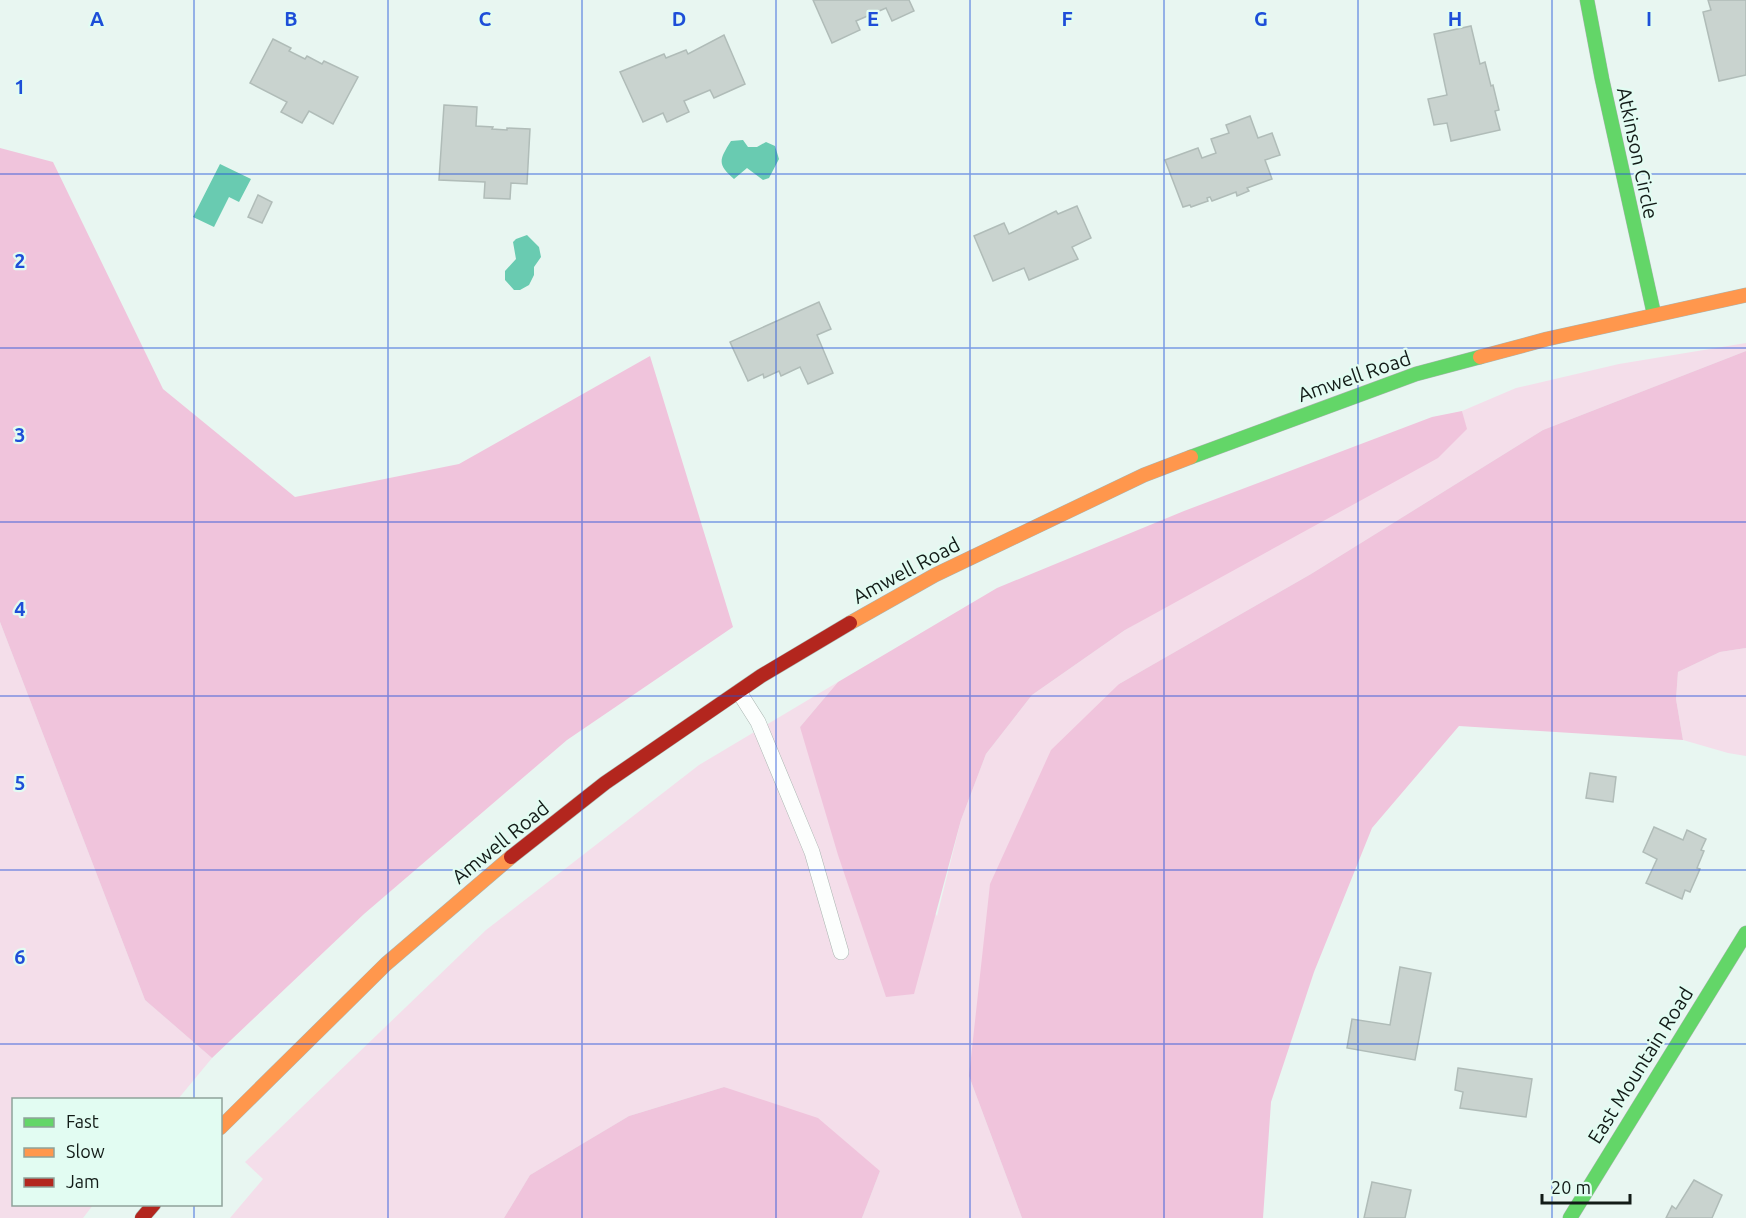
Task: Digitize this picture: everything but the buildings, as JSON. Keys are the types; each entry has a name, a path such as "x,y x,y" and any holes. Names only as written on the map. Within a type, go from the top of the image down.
{"main road":[{"name":"Atkinson Circle","path":"1587,0 1602,79 1654,314"},
{"name":"Amwell Road","path":"222,1126 386,964 490,874 605,783 761,676 935,575 1144,475 1223,444 1416,375 1547,339 1746,295"},
{"name":"East Mountain Road","path":"1570,1218 1746,933"},
{"path":"142,1218 152,1206"}],"lane":[{"path":"739,692 758,722 812,852 841,952"}],"shaded area":[{"path":"743,140 748,147 757,147 766,142 775,146 779,159 769,178 763,180 747,168 734,179 722,165 722,157 731,141"},
{"path":"0,148 53,162 163,389 295,497 459,464 650,356 733,627 567,740 364,914 212,1058 145,1000 0,622"},
{"path":"220,164 251,179 239,202 229,197 214,227 193,217"},
{"path":"527,235 539,247 541,257 534,267 534,275 529,285 520,290 514,290 505,280 505,271 516,259 513,242"},
{"path":"1746,343 1746,351 1543,430 1311,574 1119,684 969,1076 1022,1218 862,1218 880,1171 724,1087 629,1116 530,1175 504,1218 230,1218 263,1179 245,1162 486,930 699,765 838,682 800,727 937,916 961,820 986,754 1032,695 1125,630 1466,429 1462,411 1516,388 1619,364"},
{"path":"1746,351 1746,648 1720,652 1678,672 1676,699 1683,740 1459,726 1372,828 1314,972 1271,1102 1263,1218 1022,1218 969,1076 990,884 1051,750 1119,684 1311,574 1543,430"},
{"path":"1462,411 1467,429 1438,458 1125,630 1032,695 986,754 961,820 914,994 886,997 838,855 800,727 838,682 997,588 1184,511 1432,417"},
{"path":"0,622 145,1000 212,1058 179,1098 12,1098 12,1206 92,1206 83,1218 0,1218"},
{"path":"1746,648 1746,756 1683,740 1676,699 1678,672 1720,652"},
{"path":"724,1087 818,1118 880,1171 862,1218 504,1218 530,1175 629,1116"}],"traffic: fast":[{"path":"1587,0 1602,79 1654,314"},
{"path":"1191,457 1416,374 1480,357"},
{"path":"1570,1218 1746,933"}],"traffic: slow":[{"path":"1480,357 1547,339 1746,295"},
{"path":"850,623 935,575 1144,475 1191,457"},
{"path":"222,1126 386,964 511,857"}],"traffic: jam":[{"path":"511,857 605,783 761,676 850,623"},
{"path":"142,1218 152,1206"}]}
